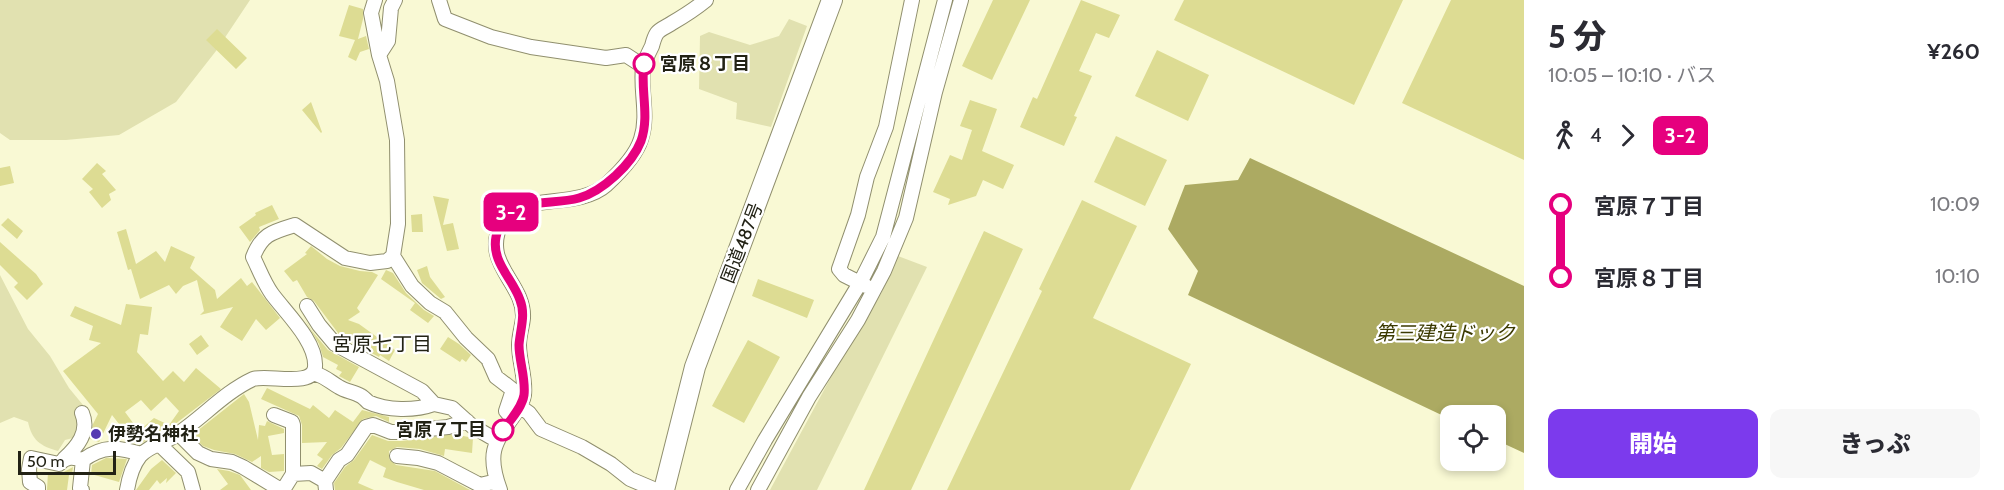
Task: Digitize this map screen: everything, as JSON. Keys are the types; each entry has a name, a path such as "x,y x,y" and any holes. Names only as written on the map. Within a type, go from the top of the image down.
{"highway":[{"name":"国道487号","path":"663,490 695,367 832,0"}],"street":[{"path":"375,0 371,13 379,55 387,81 397,140 398,224 393,256 412,286 430,303 445,312 488,359 496,376 513,390 506,411 529,413 541,429 582,447 611,464 630,479 656,490"},
{"path":"379,55 388,41 391,8 394,0"},
{"path":"439,0 445,19 491,37 606,58 626,55 644,66"},
{"path":"397,456 429,460 451,468 471,486 499,485 493,464 496,441 516,412 524,395 519,346 523,316 520,299 507,278 498,256 495,238 503,219 512,211 528,204 577,199 594,193 605,186 632,157 641,141 645,121 644,66 657,33 706,0"},
{"path":"874,290 844,275 838,269 858,215 867,177 886,127 912,0"},
{"path":"737,490 860,283 883,237 945,0"},
{"path":"758,490 809,397 858,320 906,218 935,93 961,0"},
{"path":"127,490 134,466 141,454 179,434 206,411 255,379 267,377 301,379 314,373 316,367 314,358 303,332 270,291 253,257 258,244 272,232 295,225 345,258 370,263 387,261 393,256"},
{"path":"307,306 335,344 422,391 434,404"},
{"path":"314,373 328,378 337,386 369,402 382,406 408,409 423,408 434,404 452,408 482,433 496,441"},
{"path":"38,490 38,487 30,482 31,458 59,464 77,446 83,435 86,421 82,413"},
{"path":"179,434 198,453 211,459 243,467 282,490 293,474 293,425 292,422 274,415"},
{"path":"293,474 311,473 326,485 339,460 347,455 366,427 373,425 391,432 402,432 448,427 467,421"},
{"path":"159,444 188,472 193,490"},
{"path":"82,490 80,488 83,460 93,453 110,447 125,448 141,454"},
{"path":"64,459 73,457 83,460"}],"green space":[{"path":"0,0 250,0 216,51 176,102 119,135 66,140 10,140 0,133"},
{"path":"789,19 807,26 771,127 736,119 737,103 699,89 700,36 709,32 750,45 779,36"},
{"path":"898,256 927,267 817,490 770,490 844,353 881,294"},
{"path":"0,275 28,329 50,356 69,388 83,405 78,413 81,421 77,437 65,440 58,451 38,441 28,422 14,417 0,423"}],"water":[{"name":"第三建造ドック","path":"1250,158 1524,286 1524,453 1506,445 1506,405 1440,405 1440,414 1188,295 1198,271 1168,229 1185,185 1238,180"}],"building":[{"path":"993,0 1030,0 992,80 962,66"},
{"path":"1081,0 1120,15 1109,38 1096,33 1079,71 1092,76 1074,116 1077,117 1064,146 1020,127 1033,97 1037,99"},
{"path":"1184,0 1403,0 1354,105 1174,20"},
{"path":"1451,0 1524,0 1524,160 1402,103"},
{"path":"349,5 363,9 358,39 366,36 369,49 360,52 356,61 348,57 355,40 339,36"},
{"path":"217,29 247,58 236,69 206,40"},
{"path":"1157,50 1209,75 1188,121 1135,96"},
{"path":"970,100 997,109 982,151 1014,165 1003,189 983,180 976,196 948,205 950,199 933,192 950,155 962,160 972,130 960,126"},
{"path":"311,102 322,132 321,133 302,110"},
{"path":"1116,136 1167,160 1145,206 1094,182"},
{"path":"97,163 106,171 102,174 116,190 109,194 111,200 102,208 89,192 93,189 82,179"},
{"path":"10,166 14,183 0,186 0,168"},
{"path":"433,196 449,199 443,225 453,223 459,249 447,251"},
{"path":"1082,200 1137,226 1093,318 1191,364 1130,490 947,490 1042,291 1039,289"},
{"path":"272,205 279,219 259,227 260,230 250,242 239,227 256,215 255,213"},
{"path":"422,214 423,232 412,232 411,215"},
{"path":"8,218 23,231 17,239 1,225"},
{"path":"126,229 136,264 156,251 165,262 171,246 195,257 190,268 215,290 217,299 241,278 247,286 252,282 280,318 266,330 256,319 242,341 220,327 233,307 200,315 204,311 197,280 183,286 176,294 169,285 140,299 131,269 128,270 117,232"},
{"path":"984,231 1023,249 911,490 864,490"},
{"path":"0,242 36,274 43,284 27,300 14,287 18,283 0,265"},
{"path":"311,246 340,266 378,275 357,308 360,312 348,320 359,324 395,350 389,361 341,337 314,301 307,297 297,280 293,282 284,271 307,254 305,253"},
{"path":"427,266 430,277 445,297 441,299 422,283 417,270"},
{"path":"386,270 393,273 406,293 434,316 428,323 410,310 415,303 381,279"},
{"path":"758,279 814,300 807,318 752,296"},
{"path":"126,304 152,307 148,335 140,334 137,352 163,381 173,371 184,382 196,368 221,389 170,428 140,444 134,443 112,415 99,442 90,439 98,414 63,371 101,343 89,340 93,326 70,316 75,306 121,325","holes":["166,397 179,411 169,425 154,418 139,431 125,412 141,400 151,411"]},
{"path":"301,313 328,350 359,367 350,382 339,376 342,372 336,369 338,365 323,357 319,344"},
{"path":"201,335 209,346 197,355 189,344"},
{"path":"448,337 471,355 466,362 462,359 460,362 440,349"},
{"path":"748,340 780,357 744,423 712,406"},
{"path":"267,388 310,409 313,405 329,418 335,410 353,422 362,410 389,417 389,422 376,416 363,419 322,469 317,466 323,459 317,455 327,442 302,443 302,425 299,416 261,399"},
{"path":"244,394 249,402 258,440 259,425 265,426 267,421 284,429 284,433 268,436 272,455 284,454 284,471 269,472 261,468 261,456 252,462 235,454 203,446 192,435"},
{"path":"454,434 473,438 472,453 445,449 444,456 420,449 397,447 389,451 389,459 396,465 435,471 470,490 424,490 397,482 383,477 386,468 370,460 358,483 374,490 335,490 334,483 372,435 388,441 402,441"},
{"path":"106,458 127,459 119,482 91,474 92,465"},
{"path":"162,460 176,473 166,483 167,478 160,484 157,480 149,490 136,490 151,469"},
{"path":"73,467 72,475 69,475 67,490 47,490 48,472 60,474"},
{"path":"217,469 240,475 251,490 220,490 228,484"}],"bus line":[{"name":"3-2","path":"503,430 524,395 519,346 523,316 520,299 507,278 498,256 495,238 503,219 512,211 528,204 577,199 594,193 605,186 632,157 641,141 645,121 644,64"}],"place":[{"name":"宮原８丁目","path":"644,64"},
{"name":"宮原７丁目","path":"503,430"},
{"name":"伊勢名神社","path":"96,434"}],"district":[{"name":"宮原七丁目","path":"382,344"}]}
